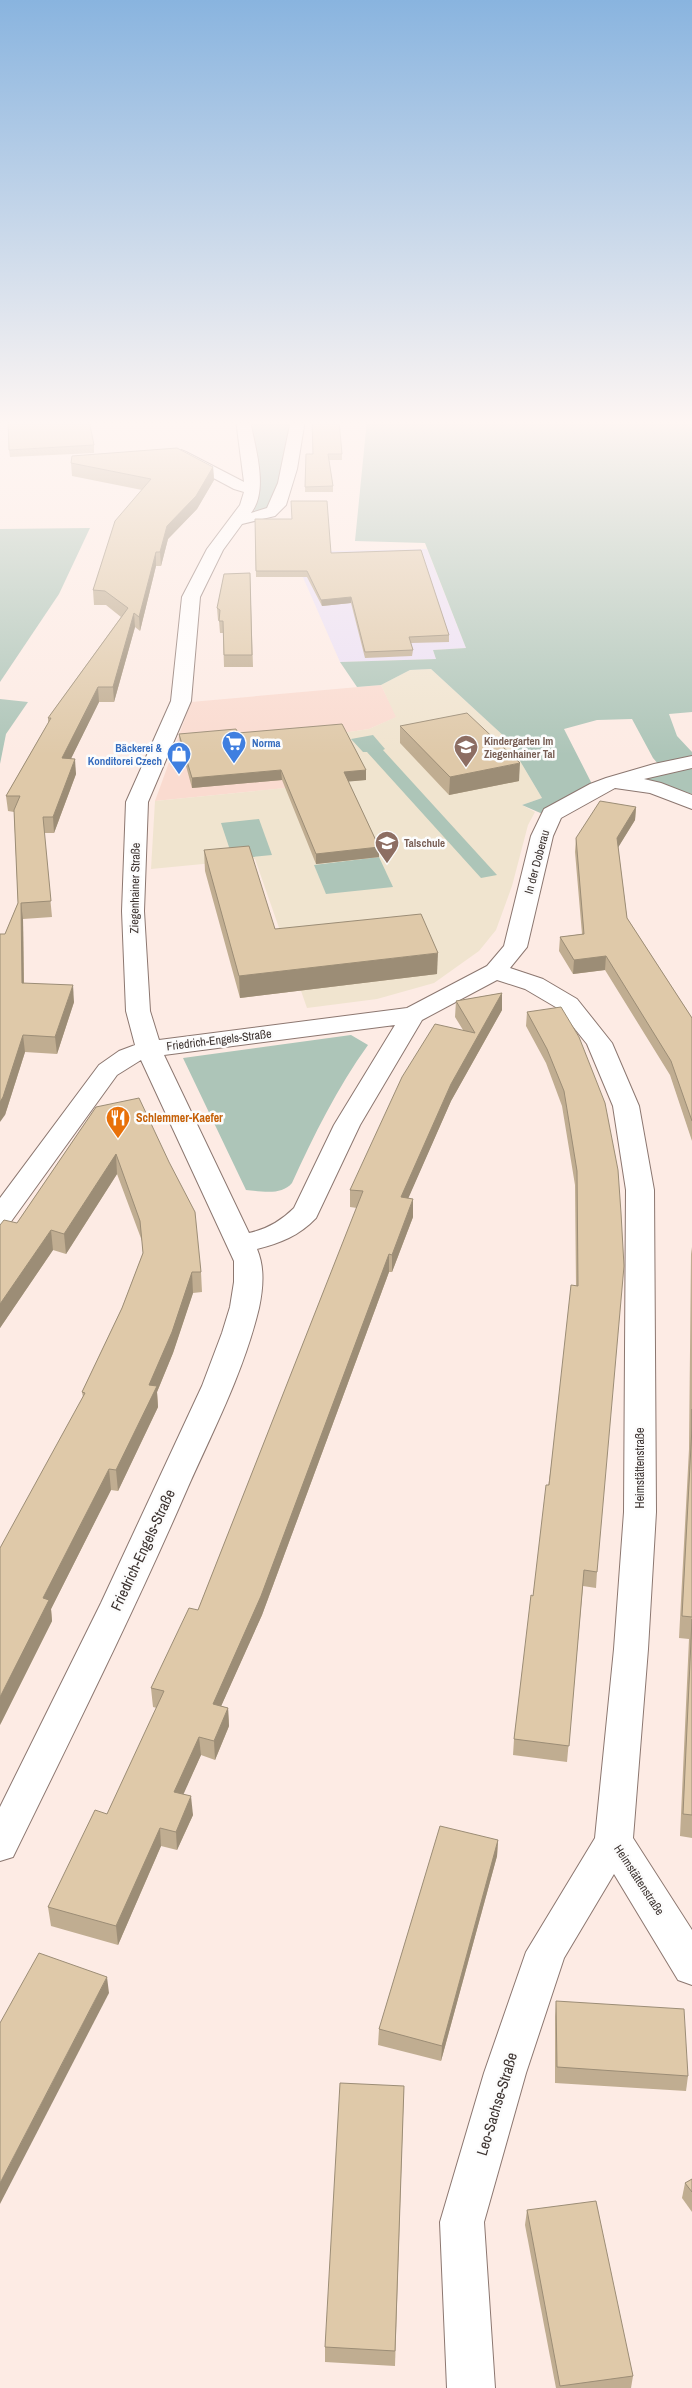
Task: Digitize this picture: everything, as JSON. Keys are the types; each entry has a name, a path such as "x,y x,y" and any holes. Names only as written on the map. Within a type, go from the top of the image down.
{"street":[{"name":"Ziegenhainer Straße","path":"149,1049 138,1011 133,920 133,873 137,802 181,701 191,597 215,549 230,531"},
{"name":"In der Doberau","path":"495,971 515,947 542,836 552,814 597,788 613,782 661,768 692,762"},
{"path":"613,782 654,788 692,803"},
{"name":"Friedrich-Engels-Straße","path":"0,1845 136,1569 213,1394 244,1310 248,1289 248,1260 149,1049 413,1015 495,971"},
{"name":"Heimstättenstraße","path":"495,971 534,984 568,1004 599,1043 626,1106 640,1190 640,1512 631,1649 614,1841 657,1907 692,1967"},
{"path":"241,1244 270,1236 294,1224 306,1212 348,1125 413,1015"},
{"path":"0,1218 108,1070 128,1056 149,1049"},
{"name":"Leo-Sachse-Straße","path":"472,2388 469,2381 462,2222 505,2074 546,1952 614,1841"}],"shaded area":[{"path":"427,549 466,648 433,650 436,659 340,662 292,552"},
{"name":"Talschule","path":"431,669 507,739 542,798 522,805 535,812 528,825 512,886 496,930 479,951 434,983 377,999 307,1008 255,859 151,869 155,801 325,784 342,733 369,729 396,717 381,685 410,670"},
{"path":"381,685 397,717 369,729 343,733 366,780 155,801 191,702"}],"green space":[{"path":"0,531 88,531 59,594 0,682"},
{"path":"356,531 692,531 692,712 669,714 677,736 692,752 692,758 659,765 653,758 632,719 597,720 564,729 593,786 564,798 545,815 522,805 542,798 507,739 431,669 410,670 381,685 357,687 340,662 436,659 433,650 466,648 425,543 355,541"},
{"path":"0,699 28,702 6,734 0,764"},
{"path":"373,735 385,749 383,750 497,875 481,878 367,752 363,752 351,739"},
{"path":"692,766 692,794 641,778"},
{"path":"259,819 272,855 233,859 221,823"},
{"path":"379,857 393,887 326,894 314,865"},
{"path":"351,1035 368,1045 346,1078 327,1112 292,1183 288,1187 277,1191 246,1190 183,1058"}],"building":[{"path":"112,531 166,531 160,552 156,552 139,617 134,613 113,687 98,687 62,758 75,759 53,817 43,817 51,901 21,903 22,983 73,985 55,1037 23,1035 0,1102 0,934 5,934 18,903 14,810 20,796 6,796 51,718 48,718 128,608 105,591 93,590"},
{"path":"255,531 329,531 331,553 421,550 449,635 409,637 413,650 365,652 351,597 321,600 307,571 256,571"},
{"path":"250,573 252,655 224,655 223,621 219,621 220,610 217,608 224,574"},
{"path":"467,713 520,763 450,777 400,726"},
{"path":"342,724 366,770 344,772 379,847 316,854 281,770 192,778 179,734 236,729 238,733"},
{"path":"600,801 636,807 617,838 627,918 692,1018 692,1121 671,1061 606,956 574,960 560,937 584,934 576,838"},
{"path":"249,846 275,929 421,914 438,953 239,976 204,850"},
{"path":"502,993 451,1084 401,1197 413,1199 392,1255 389,1254 261,1596 213,1704 228,1708 214,1741 199,1737 174,1792 191,1796 176,1832 160,1828 116,1926 48,1907 95,1810 107,1814 164,1691 151,1688 189,1608 198,1610 363,1191 350,1190 402,1077 435,1024 475,1033 456,1001"},
{"path":"561,1007 579,1037 605,1103 618,1170 624,1266 597,1572 584,1570 569,1746 514,1739 546,1485 549,1485 571,1285 578,1286 577,1171 564,1091 547,1049 527,1012"},
{"path":"139,1098 195,1212 201,1272 192,1272 172,1332 149,1385 157,1386 116,1470 109,1469 43,1598 49,1600 0,1697 0,1548 85,1393 82,1392 122,1308 143,1253 140,1221 116,1154 64,1234 51,1230 0,1304 0,1225 4,1220 17,1223 96,1107"},
{"path":"692,1427 692,1617 682,1616"},
{"path":"692,1619 692,1815 683,1814"},
{"path":"440,1826 498,1840 442,2046 379,2029"},
{"path":"39,1953 107,1977 0,2183 0,2023"},
{"path":"556,2001 684,2009 688,2076 557,2067"},
{"path":"340,2083 404,2086 395,2351 325,2347"},
{"path":"692,2179 692,2192 685,2183"},
{"path":"596,2201 633,2376 560,2386 527,2210"}],"place":[{"name":"Norma","path":"234,764"},
{"name":"Kindergarten Im Ziegenhainer Tal","path":"466,768"},
{"name":"Bäckerei & Konditorei Czech","path":"179,775"},
{"name":"Talschule","path":"387,864"},
{"name":"Schlemmer-Kaefer","path":"118,1139"}]}
